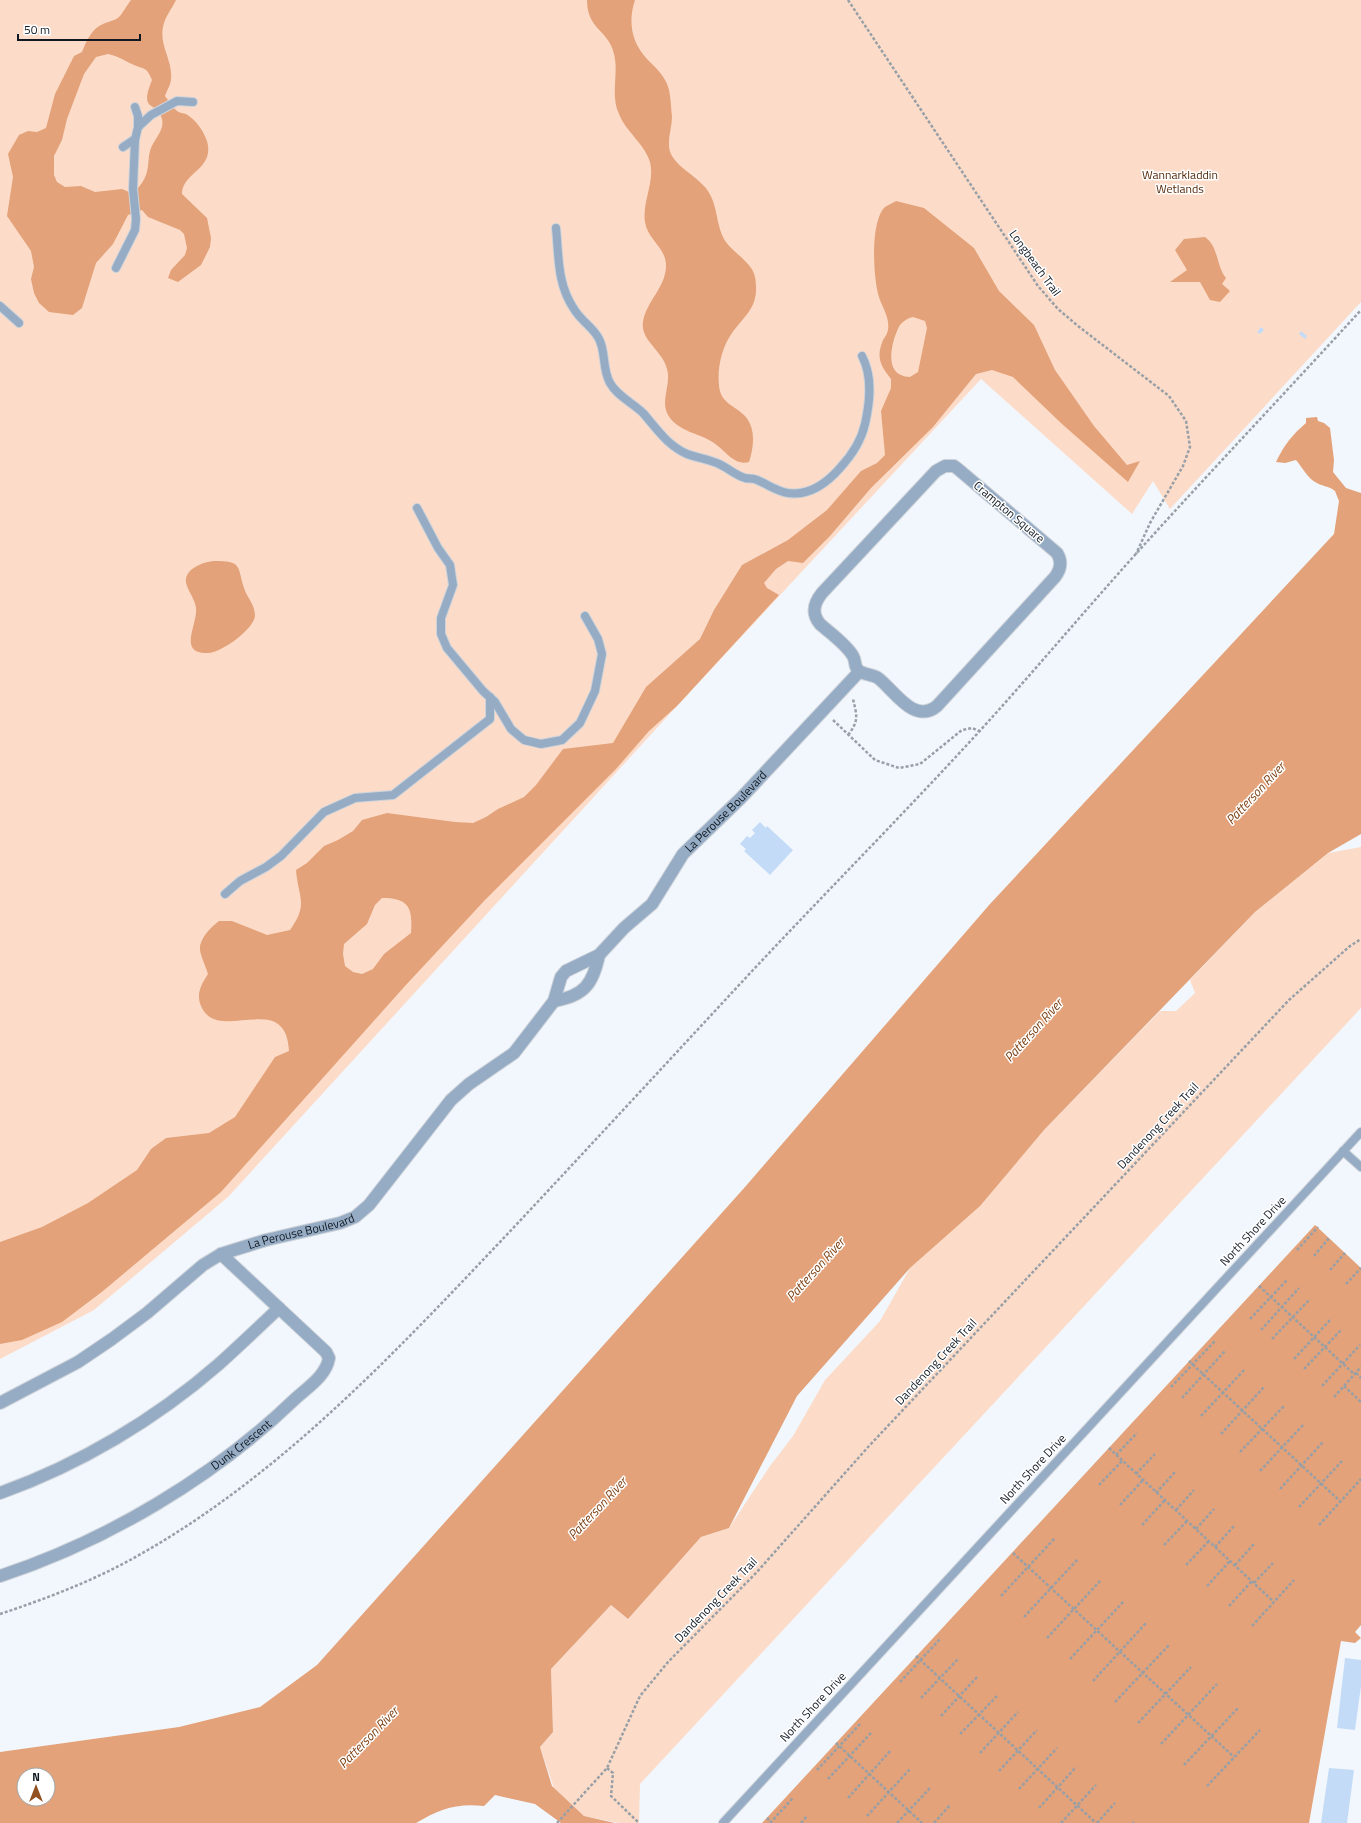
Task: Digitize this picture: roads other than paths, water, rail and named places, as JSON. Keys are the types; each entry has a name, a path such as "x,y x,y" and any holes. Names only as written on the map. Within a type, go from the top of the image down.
{"street":[{"name":"Crampton Square","path":"951,466 958,469 1058,555 1060,568 1055,577 934,709 923,712 915,711 876,677 859,672 850,651 815,618 815,604 822,593 939,468 951,466"},
{"name":"La Perouse Boulevard","path":"0,1403 47,1379 112,1339 147,1313 203,1265 221,1254 266,1240 355,1217 369,1205 452,1100 469,1084 514,1053 554,1001 561,977 566,971 599,955 654,902 683,854 741,798 859,672"},
{"path":"554,1001 573,996 585,988 594,974 599,955"},
{"name":"Dunk Crescent","path":"0,1576 64,1552 91,1539 191,1483 275,1419 324,1372 329,1358 326,1352 221,1254"},
{"path":"0,1494 26,1484 84,1456 138,1424 218,1365 279,1308"}],"lane":[{"path":"138,127 151,116 177,101 193,102"},
{"path":"116,268 130,243 135,230 136,219 133,189 135,139 138,127 138,116 135,106"},
{"path":"123,147 135,139"},
{"path":"556,228 557,260 563,289 574,310 583,321 595,330 601,342 604,369 610,383 620,395 642,413 671,445 687,454 718,463 732,473 746,478 756,479 768,486 787,493 807,492 822,485 846,461 858,446 864,431 869,400 869,382 867,365 862,356"},
{"path":"0,306 19,323"},
{"path":"417,508 438,548 450,565 453,584 441,618 441,634 447,648 455,659 495,702 511,729 524,740 541,744 562,740 580,723 595,691 602,654 598,639 585,616"},
{"path":"225,894 240,881 266,867 281,856 324,812 355,798 393,795 410,783 490,719 490,697"},
{"name":"North Shore Drive","path":"723,1823 1361,1132"},
{"path":"1343,1151 1361,1167"}],"water":[{"path":"131,0 176,0 164,23 162,34 171,72 170,83 165,96 177,111 190,116 196,122 207,141 208,151 203,165 187,181 183,187 182,194 207,218 211,238 210,247 201,265 178,282 168,278 171,270 185,255 187,248 184,234 180,230 148,217 142,210 128,215 113,244 96,263 82,308 73,315 49,312 39,303 34,293 31,279 34,267 31,251 7,216 13,177 8,154 19,135 28,131 37,132 46,128 55,94 74,56 82,52 85,44 95,29 118,18","holes":["108,54 145,69 148,72 152,80 147,98 150,105 160,113 162,128 150,151 146,175 136,190 129,192 122,189 95,192 81,186 65,187 57,182 54,175 54,156 62,140 67,119 84,74 96,57"]},
{"path":"587,0 635,0 632,16 632,31 637,46 657,69 668,85 672,117 669,147 672,156 708,191 714,204 723,237 753,271 756,287 754,302 725,345 719,372 720,391 722,396 728,403 745,416 751,426 753,444 749,462 744,463 734,460 709,440 680,427 670,418 667,412 665,400 668,382 667,369 665,363 648,340 643,328 645,315 662,282 666,267 663,254 649,234 645,222 645,207 651,177 650,162 644,149 622,120 616,107 616,69 614,54 608,40 594,24 591,18"},
{"path":"896,201 924,208 974,248 999,291 1034,325 1055,370 1094,426 1127,465 1140,461 1128,482 1062,424 1013,377 992,370 976,374 933,427 871,488 830,536 803,563 788,561 776,569 764,583 767,588 779,595 677,706 649,731 616,769 485,900 405,986 221,1192 103,1291 62,1322 22,1340 0,1344 0,1242 42,1227 88,1203 137,1170 151,1149 166,1138 209,1133 235,1117 275,1057 289,1051 286,1034 282,1027 275,1022 256,1019 224,1021 207,1015 201,1006 199,997 203,982 208,974 200,950 201,942 206,934 219,921 232,921 267,935 290,930 296,921 301,907 296,870 307,863 324,846 353,831 362,820 387,813 473,823 524,797 536,785 563,749 613,743 646,687 700,639 714,610 742,565 788,540 827,510 861,471 877,463 885,455 881,411 891,388 891,379 880,361 881,346 888,332 888,325 887,317 877,288 874,250 877,224 880,214 885,207","holes":["913,317 925,321 927,328 918,372 909,377 896,371 891,359 897,330 903,322","382,898 391,898 404,902 410,911 411,933 384,954 373,969 362,974 353,972 345,966 343,954 344,944 367,924 375,905"]},
{"path":"1205,237 1213,246 1220,268 1226,278 1222,284 1230,291 1220,302 1210,300 1200,282 1170,282 1187,270 1175,250 1184,239"},
{"name":"Patterson River","path":"1317,417 1318,421 1324,423 1330,428 1334,460 1333,472 1346,488 1361,493 1361,834 1328,853 1255,912 1044,1130 980,1206 910,1268 797,1396 729,1528 701,1537 628,1619 611,1605 551,1669 553,1732 540,1747 552,1786 584,1816 615,1823 561,1823 535,1804 495,1795 484,1806 465,1805 448,1808 416,1823 0,1823 0,1752 179,1727 260,1707 317,1665 745,1187 990,904 1334,534 1339,501 1335,491 1312,480 1296,460 1285,463 1276,462 1289,440 1306,423 1306,418"},
{"path":"214,561 230,562 237,566 245,592 254,608 255,616 249,627 228,645 214,652 199,652 193,649 191,643 196,608 186,580 187,575 194,568 204,563"},
{"path":"1315,1225 1361,1268 1361,1625 1355,1632 1361,1638 1355,1643 1341,1641 1309,1823 762,1823"}],"park label":[{"name":"Wannarkladdin Wetlands","path":"1180,182"}]}
